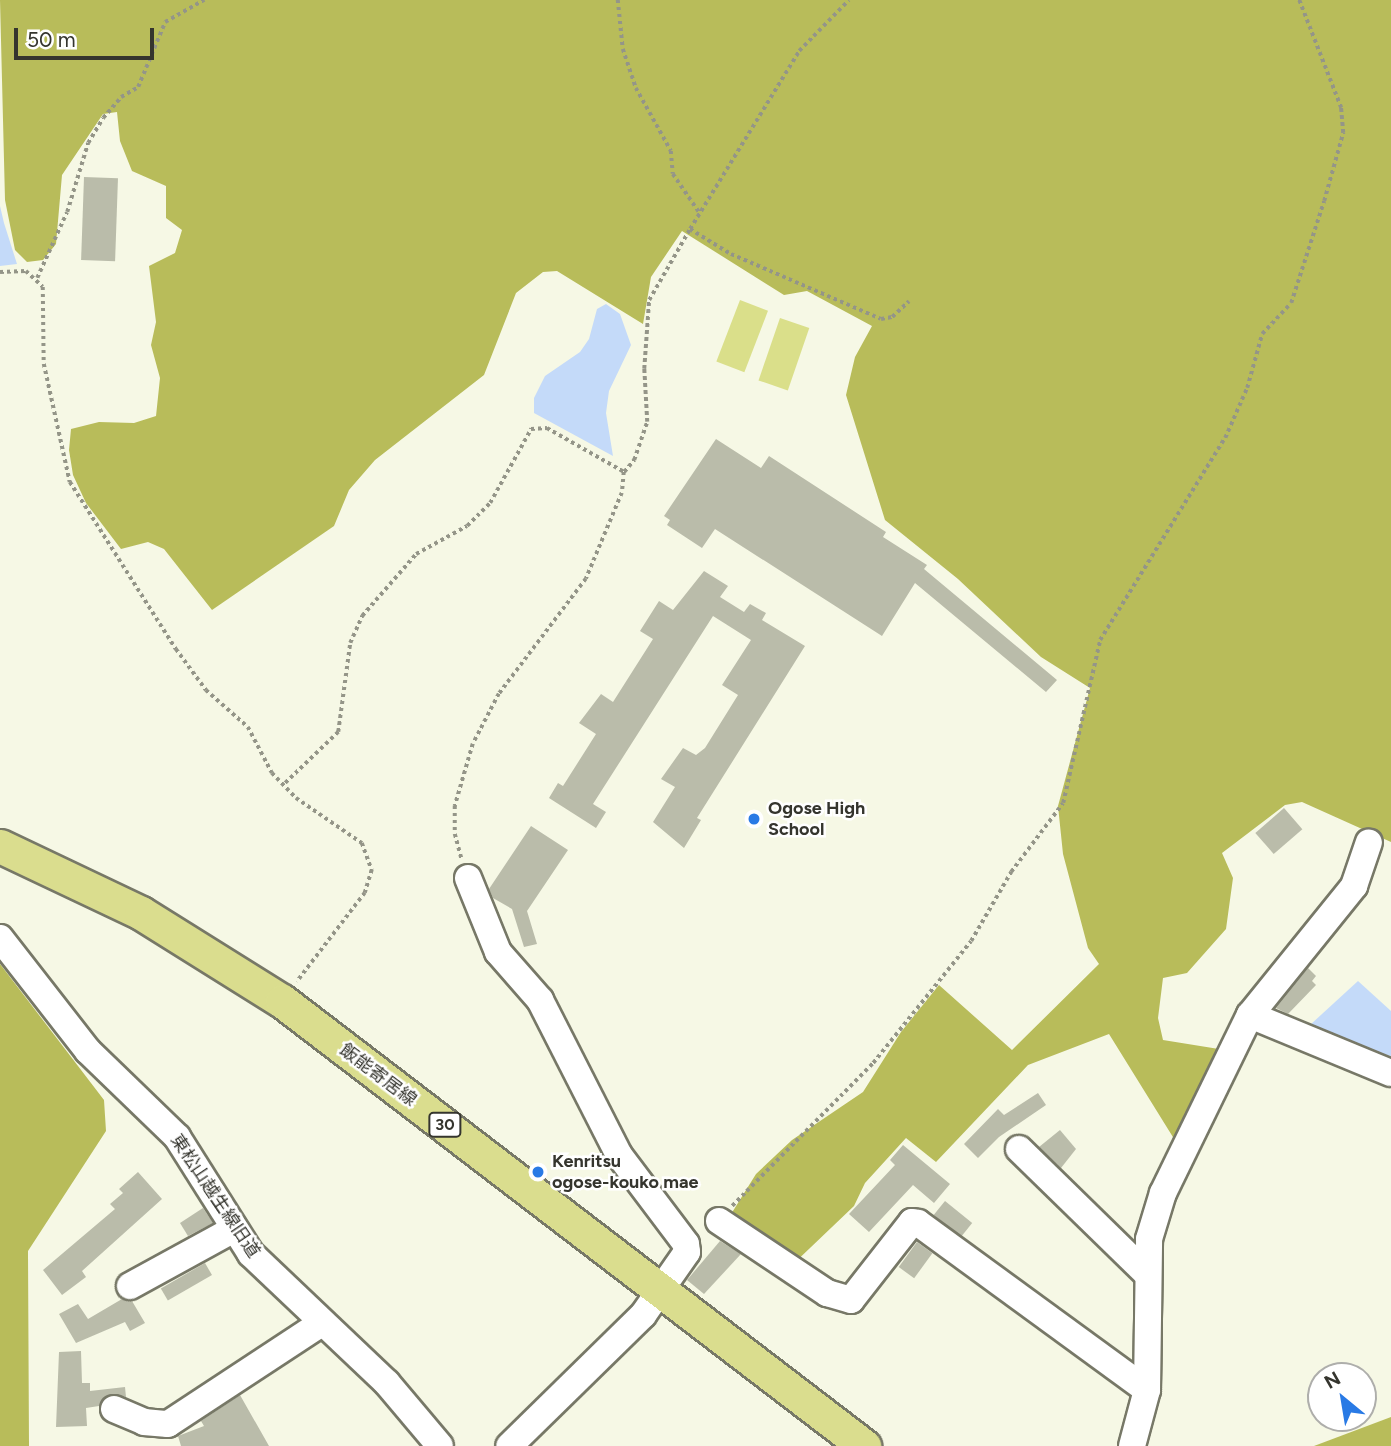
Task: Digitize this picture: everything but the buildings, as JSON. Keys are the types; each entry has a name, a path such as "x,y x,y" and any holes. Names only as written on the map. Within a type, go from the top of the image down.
{"main road":[{"name":"飯能寄居線","path":"0,846 141,913 282,1001 864,1446"}],"street":[{"path":"1132,1446 1146,1390 1146,1273 1149,1239 1163,1193 1250,1015 1354,886 1370,842"},
{"path":"468,878 498,952 540,1000 619,1155 687,1244 687,1252 643,1315 509,1446"},
{"name":"東松山越生線旧道","path":"0,938 88,1051 167,1125 251,1254 387,1383 440,1446"},
{"path":"1250,1015 1391,1073"},
{"path":"1019,1149 1146,1273"},
{"path":"719,1221 827,1293 851,1300 912,1222 918,1223 1146,1390"},
{"path":"131,1286 234,1229"},
{"path":"114,1409 144,1422 168,1424 321,1323"}],"path":[{"path":"37,278 67,212 88,143 103,118 121,97 138,87 165,22 204,0"},
{"path":"618,0 622,49 636,88 671,151 673,174 699,212"},
{"path":"468,878 454,834 460,778 473,744 499,694 586,579 622,493 624,472 634,460 647,422 644,369 649,300 699,212 799,51 849,0"},
{"path":"719,1221 873,1063 971,941 1011,872 1053,820 1075,759 1100,640 1225,438 1247,388 1262,334 1291,303 1343,134 1332,80 1299,0"},
{"path":"690,229 731,254 881,319 892,317 909,300"},
{"path":"0,272 26,271 37,278 45,298 44,364 70,482 176,649 206,690 247,727 272,773 285,783 296,799 362,843 372,870 365,893 282,1001"},
{"path":"285,783 338,732 350,643 362,616 416,554 467,526 490,503 531,429 547,428 624,472"}],"green space":[{"path":"0,0 1391,0 1391,842 1302,802 1285,805 1222,853 1233,878 1226,929 1187,973 1163,978 1158,1018 1163,1040 1225,1050 1176,1142 1109,1034 1028,1065 936,1162 906,1138 865,1183 854,1206 788,1269 728,1219 756,1174 792,1140 863,1092 901,1032 939,985 1012,1050 1099,964 1088,948 1063,854 1058,806 1090,688 1041,657 958,579 885,520 846,395 855,357 872,326 807,291 784,295 682,231 651,277 643,324 557,271 543,272 516,293 484,375 375,460 349,490 334,526 212,610 164,549 148,542 121,549 86,503 73,475 69,450 71,429 99,422 134,423 156,416 160,378 151,345 156,322 149,266 175,253 182,230 166,218 166,186 132,171 120,141 117,112 103,114 62,175 56,244 43,260 27,262 15,250 5,200"},
{"path":"740,300 768,311 744,372 716,362"},
{"path":"780,318 809,328 788,390 759,380"},
{"path":"0,964 104,1100 106,1131 28,1251 29,1446 0,1446"},
{"path":"1391,1417 1391,1446 1314,1446 1351,1432 1377,1432 1377,1422"}],"water":[{"path":"0,206 4,223 17,264 0,266"},
{"path":"606,304 620,314 631,345 609,391 606,413 613,456 534,413 534,398 545,376 580,352 589,339 597,309"},
{"path":"1358,981 1391,1011 1391,1056 1355,1048 1310,1025"}],"place":[{"name":"Ogose High School","path":"754,819"},
{"name":"Kenritsu ogose-kouko mae","path":"538,1172"}]}
